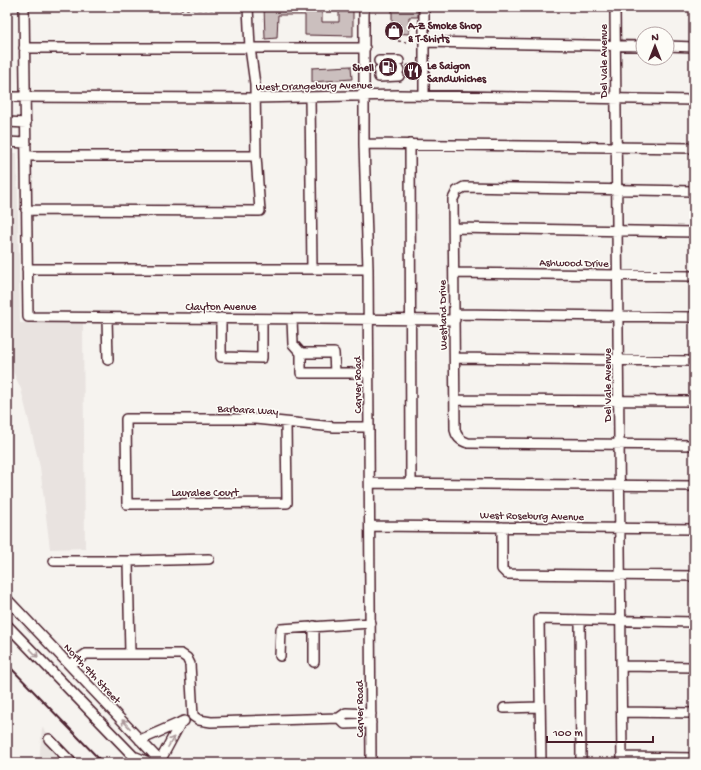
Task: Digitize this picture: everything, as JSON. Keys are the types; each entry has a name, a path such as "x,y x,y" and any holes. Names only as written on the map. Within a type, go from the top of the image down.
{"street":[{"path":"24,7 27,272 368,269"},
{"path":"26,210 260,211 256,156 255,98 248,7"},
{"name":"Carver Road","path":"364,7 364,144 368,269 372,763"},
{"path":"424,7 424,96"},
{"name":"Del Vale Avenue","path":"615,7 615,98 619,275 622,760"},
{"path":"424,42 635,46"},
{"path":"675,46 694,47"},
{"path":"24,48 365,48"},
{"path":"379,61 399,66"},
{"name":"West Orangeburg Avenue","path":"7,97 310,98 424,96 694,100"},
{"path":"310,98 312,269"},
{"path":"7,122 26,123"},
{"path":"7,142 26,142"},
{"path":"364,144 694,148"},
{"path":"410,144 409,320 411,483"},
{"path":"26,156 256,156"},
{"name":"Westland Drive","path":"617,190 464,188 457,191 453,199 455,429 459,438 468,443 620,445"},
{"path":"617,190 694,191"},
{"path":"454,228 694,232"},
{"name":"Clayton Avenue","path":"27,272 28,317 409,320 455,317 694,317"},
{"name":"Ashwood Drive","path":"454,273 694,276"},
{"path":"107,318 108,360"},
{"path":"221,318 221,357 255,358 262,358 262,319"},
{"path":"292,319 293,344 301,353 301,373 369,373"},
{"path":"301,353 334,353 335,373"},
{"path":"455,358 694,361"},
{"path":"455,400 694,401"},
{"name":"Barbara Way","path":"126,419 254,419 334,428 369,427"},
{"name":"Lauralee Court","path":"126,419 126,504 287,503 286,423"},
{"path":"620,445 694,445"},
{"path":"370,483 694,486"},
{"name":"West Roseburg Avenue","path":"370,526 694,529"},
{"path":"502,527 502,569 507,574 694,576"},
{"path":"54,561 209,559"},
{"path":"128,561 130,654"},
{"name":"North 9th Street","path":"7,599 161,762"},
{"path":"541,763 539,619 694,622"},
{"path":"580,620 581,763"},
{"path":"280,656 281,629 371,623"},
{"path":"7,624 140,763"},
{"path":"314,626 314,662"},
{"path":"70,665 86,654 182,654 187,658 190,664 192,716"},
{"path":"621,666 694,667"},
{"path":"504,708 540,707"},
{"path":"622,712 694,713"},
{"path":"192,716 199,720 211,722 339,718 345,724 371,718"},
{"path":"140,740 173,724 182,722 192,716"},
{"path":"131,754 145,762 161,762 182,722"},
{"path":"49,739 72,763"},
{"path":"622,760 694,758"}],"path":[{"path":"72,8 216,9"},
{"path":"398,41 406,42"}],"shaded area":[{"path":"7,153 17,153 20,323 83,323 85,548 50,549 40,467 21,389 7,359"},
{"path":"42,727 75,763 39,763"}],"building":[{"path":"264,7 322,7 322,22 339,22 339,7 353,7 353,36 305,35 305,15 278,15 277,38 265,39"},
{"path":"392,7 418,7 418,17 409,17 409,34 392,33"},
{"name":"Le Saigon Sandwhiches","path":"407,65 418,65 418,77 407,77"},
{"path":"351,66 352,79 312,82 312,68"}],"railway":[{"path":"7,664 103,763"}],"place":[{"name":"A-Z Smoke Shop & T-Shirts","path":"394,31"},
{"name":"Shell","path":"388,67"},
{"name":"Le Saigon Sandwhiches","path":"413,71"}]}
